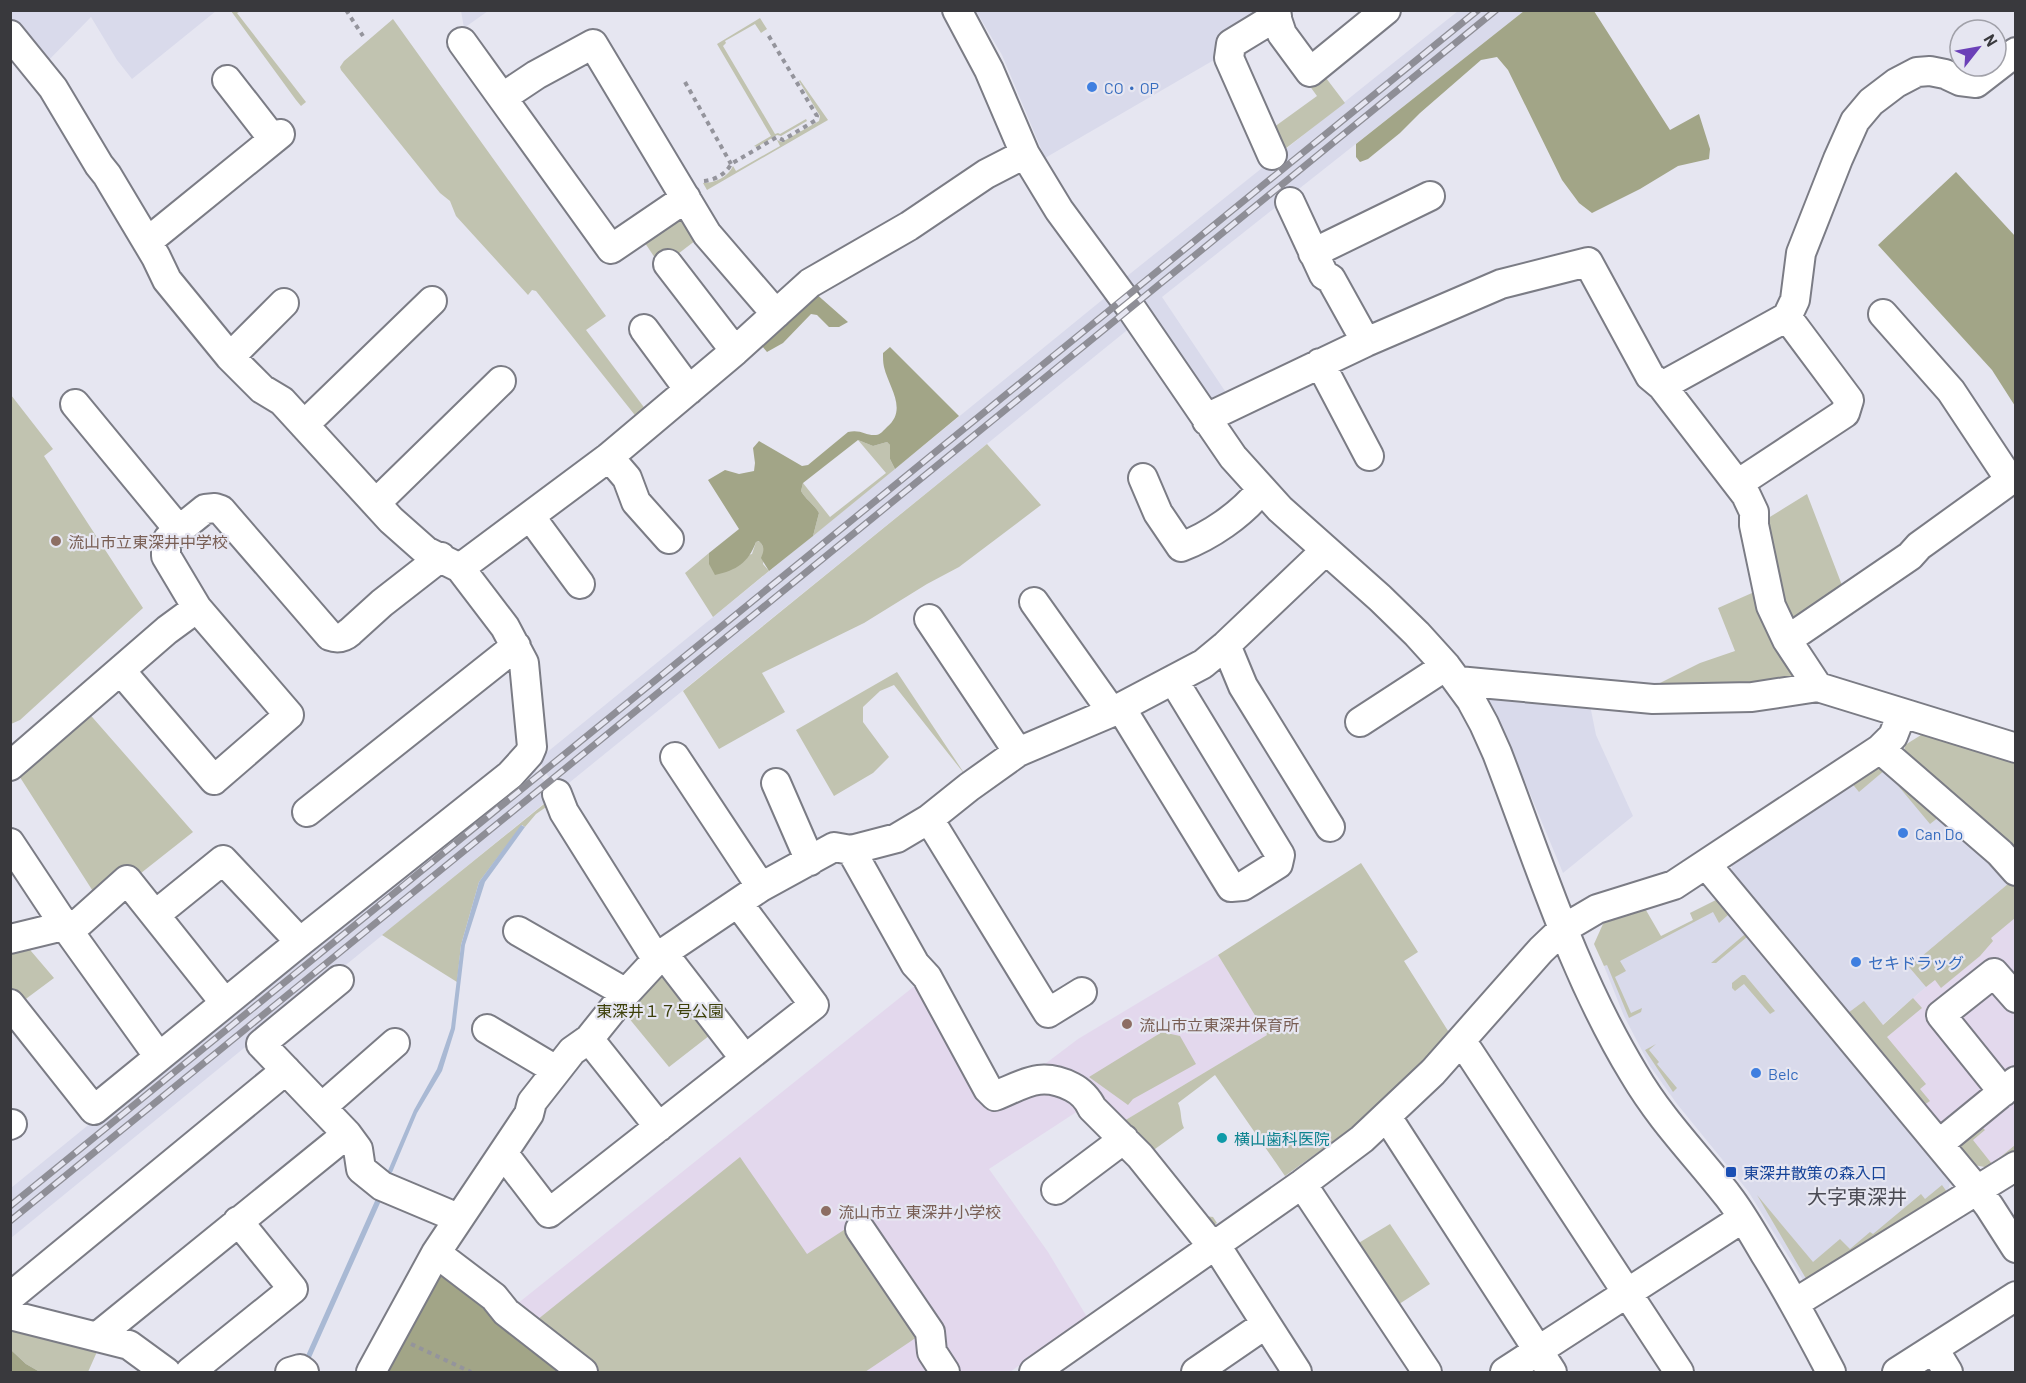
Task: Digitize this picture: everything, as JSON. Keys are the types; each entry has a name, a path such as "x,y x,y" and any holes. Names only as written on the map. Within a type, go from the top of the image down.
{"street":[{"path":"957,10 989,70 1025,154 1059,210 1084,265 1131,308 1233,457 1261,490 1418,634 1471,700 1488,734 1585,981 1642,1089 1743,1218 1795,1303 1831,1372"},
{"path":"1272,155 1229,58 1232,44 1276,13 1282,34 1310,72 1386,10"},
{"path":"10,35 53,88 147,242 167,280 230,357 262,389 282,401 376,503 426,551 450,563 505,627 524,663 532,741 529,754 510,775 94,1110 10,1004"},
{"path":"462,42 611,249 684,195"},
{"path":"503,98 536,75 593,44 707,234 776,314"},
{"path":"1662,386 1787,317 1795,300 1801,253 1855,121 1871,102 1896,83 1917,72 1930,71 1945,74 1960,81 1976,83 2016,52"},
{"path":"147,242 276,136 227,80"},
{"path":"121,671 214,780 290,715 197,608 166,556 168,539 205,509 221,510 330,636 336,638 345,636 382,603 530,516 609,456 689,390 810,283 909,226 986,174 1025,154"},
{"path":"1313,253 1430,196"},
{"path":"1290,202 1324,275 1331,279 1366,342"},
{"path":"1207,420 1320,363 1501,284 1588,262 1650,376 1662,386 1738,483 1754,512 1754,525 1771,606 1787,640 1818,687"},
{"path":"668,264 735,351"},
{"path":"304,426 432,301"},
{"path":"230,357 284,303"},
{"path":"1787,640 1910,556 1919,546 2013,478 1951,391 1883,314"},
{"path":"1738,483 1845,413 1850,400 1787,317"},
{"path":"644,329 689,390"},
{"path":"1320,363 1369,456"},
{"path":"376,503 501,381"},
{"path":"75,404 179,530"},
{"path":"609,456 627,478 636,501 669,539"},
{"path":"1143,478 1158,513 1180,547 1201,539 1251,503 1261,490"},
{"path":"530,516 580,584"},
{"path":"371,1372 436,1253 529,1114 532,1102 572,1051 589,1039 626,993 660,957 761,887 834,847 851,850 897,838 929,819 1018,752 1116,710 1203,664 1326,550"},
{"path":"1034,602 1116,710 1231,887 1244,886 1278,864 1280,855 1174,681"},
{"path":"10,766 167,630 197,608"},
{"path":"929,619 1018,752"},
{"path":"1226,645 1243,686 1330,827"},
{"path":"307,812 516,646"},
{"path":"1359,722 1452,674 1653,699 1752,697 1818,687 2016,748"},
{"path":"1034,1372 1302,1184 1355,1144 1387,1117 1460,1043 1541,950 1563,929 1597,909 1674,885 1880,749 1893,736 1902,713"},
{"path":"1880,749 2000,853 2016,871"},
{"path":"675,757 761,887"},
{"path":"776,783 810,861"},
{"path":"556,794 564,812 660,957 745,1059"},
{"path":"929,819 1048,1013 1082,992"},
{"path":"10,843 65,926 159,1057"},
{"path":"851,850 915,964 927,977 988,1089 995,1096 1029,1081 1051,1079 1077,1089 1092,1108 1124,1139 1205,1237 1215,1244 1297,1372"},
{"path":"155,915 223,860 300,942"},
{"path":"1706,864 1976,1189 2016,1248"},
{"path":"10,939 80,922 127,880 225,1003"},
{"path":"503,1153 549,1213 814,1005 738,903"},
{"path":"518,931 626,993"},
{"path":"1939,1144 2009,1086 1941,1015 1994,973 2016,998"},
{"path":"339,980 261,1044 347,1134 358,1149 361,1169 372,1180 458,1218"},
{"path":"487,1029 556,1070"},
{"path":"589,1039 659,1126"},
{"path":"322,1107 395,1043"},
{"path":"1460,1043 1469,1052 1679,1372"},
{"path":"10,1298 286,1070"},
{"path":"1387,1117 1545,1362"},
{"path":"98,1336 347,1134"},
{"path":"1056,1190 1124,1139"},
{"path":"1795,1303 2016,1166"},
{"path":"1302,1184 1427,1372"},
{"path":"1505,1372 1545,1362 1627,1293 1743,1218"},
{"path":"190,1372 293,1289 238,1221"},
{"path":"860,1229 930,1332 932,1352 945,1372"},
{"path":"436,1253 494,1297 506,1312 583,1372"},
{"path":"1897,1372 1941,1361 2016,1296"},
{"path":"10,1315 129,1345 166,1372"},
{"path":"1196,1372 1266,1324"},
{"path":"290,1372 300,1370 304,1372"}],"path":[{"path":"346,10 363,36"},
{"path":"684,195 703,181 711,180 728,171 731,164 753,149 777,137 783,140 816,120 817,116 767,33"},
{"path":"685,82 731,164"},
{"path":"392,1335 471,1372"}],"shaded area":[{"path":"10,11 216,11 132,79 117,60 91,17 42,67 11,28"},
{"path":"461,11 488,11 464,28"},
{"path":"976,11 1260,11 1218,41 1214,60 1045,158 1002,55"},
{"path":"1458,11 1524,11 1162,297 1231,400 1215,407 1126,277"},
{"path":"1107,296 1131,327 559,791 543,769 540,758"},
{"path":"1485,697 1589,700 1596,735 1633,816 1563,873 1509,743"},
{"path":"1875,765 1891,768 2015,878 1909,967 1926,987 1882,1025 1864,1001 1848,1013 1731,874 1733,858"},
{"path":"532,767 549,786 553,796 11,1238 11,1188"},
{"path":"2015,878 2015,1153 1990,1168 1974,1165 1848,1013 1864,1001 1883,1025 1926,987 1909,967"},
{"path":"1718,899 1951,1178 1948,1191 1942,1197 1805,1283 1748,1191 1677,1104 1650,1066 1624,1016 1604,966 1693,920 1690,913"},
{"path":"1218,955 1267,1035 1119,1124 1037,1070 1078,1039"},
{"name":"流山市立 東深井小学校","path":"922,980 986,1099 1051,1085 1084,1107 989,1169 1048,1252 1087,1317 1010,1372 592,1372 512,1308"}],"green space":[{"path":"231,11 241,11 237,13 306,102 301,106 296,100"},
{"path":"1524,11 1594,11 1670,130 1699,114 1710,149 1709,159 1678,166 1640,189 1592,213 1579,203 1562,180 1508,70 1497,57 1481,60 1400,133 1368,159 1360,162 1356,157 1356,144"},
{"path":"760,18 767,29 761,33 755,24 725,41 723,46 775,134 780,134 806,119 807,121 757,147 754,146 771,136 717,44"},
{"path":"393,19 606,316 586,330 649,414 638,419 536,291 532,290 528,295 456,216 450,201 440,193 341,70 340,67 344,61"},
{"path":"1323,74 1345,103 1281,152 1270,130 1317,96 1309,85"},
{"path":"800,80 828,120 707,190 703,183 721,179 733,166 736,171 780,146 777,140 782,142 819,121 820,116"},
{"path":"1956,172 2015,236 2015,406 1992,370 1878,245"},
{"path":"676,213 700,237 661,267 641,237"},
{"path":"814,292 848,322 839,327 829,327 817,315 811,314 783,343 767,352 762,346 762,338"},
{"path":"890,347 959,416 895,469 890,459 890,445 887,442 873,446 858,440 803,483 801,491 819,513 813,536 769,571 761,558 763,549 759,541 741,564 730,571 715,575 709,564 709,553 739,529 708,480 725,470 739,474 754,471 753,448 759,441 802,466 808,465 848,432 856,431 872,435 880,433 893,420 897,406 883,362 883,353"},
{"name":"流山市立東深井中学校","path":"11,395 53,449 44,456 143,608 20,720 11,724"},
{"path":"858,440 873,446 887,442 890,445 890,459 895,469 813,536 819,513 801,491 803,483 830,517 886,473"},
{"path":"987,444 1041,505 959,567 864,623 762,673 785,712 719,749 683,691"},
{"path":"1807,494 1845,593 1795,627 1784,622 1760,523"},
{"path":"760,541 765,551 763,564 769,571 713,617 685,573 709,553 709,564 752,554 756,542"},
{"path":"1761,589 1798,684 1650,688 1700,663 1735,651 1718,608"},
{"path":"897,672 966,776 894,685 880,691 863,707 863,722 889,757 873,773 834,796 796,730"},
{"path":"86,710 193,832 136,877 96,896 16,771"},
{"path":"1935,733 2015,759 2015,859 1903,760 1905,745 1921,735"},
{"path":"1875,765 1891,767 1944,813 1930,824 1885,770 1859,792 1850,781"},
{"path":"549,800 552,803 536,814 525,827 522,825 479,882 461,945 457,982 382,935"},
{"path":"1361,863 1418,952 1404,961 1450,1034 1356,1125 1285,1176 1215,1075 1178,1103 1184,1128 1155,1149 1157,1159 1205,1216 1213,1217 1217,1223 1208,1229 1119,1124 1267,1035 1218,955"},
{"path":"2015,878 2015,918 1991,938 1993,941 1980,956 1941,988 1935,980 1926,987 1909,967"},
{"path":"1718,899 1728,910 1728,915 1719,923 1713,912 1620,961 1626,971 1615,977 1631,1013 1642,1008 1641,1012 1629,1018 1607,965 1604,966 1594,944 1607,915 1643,905 1661,936 1693,920 1690,913"},
{"path":"1744,935 1749,936 1885,1098 1883,1099 1747,937 1716,963 1711,963"},
{"path":"25,944 54,978 19,1004 11,992 11,951"},
{"name":"東深井１７号公園","path":"655,970 666,971 714,1032 669,1067 623,1011"},
{"path":"1745,975 1775,1011 1770,1014 1744,984 1735,991 1732,988 1732,983"},
{"path":"1913,998 1922,1008 1887,1037 1926,1084 1920,1089 1930,1101 1924,1105 1848,1013 1864,1001 1883,1025"},
{"path":"1162,1032 1180,1036 1196,1064 1133,1099 1128,1105 1089,1077"},
{"path":"1656,1044 1649,1050 1659,1062 1657,1064 1677,1088 1673,1092 1645,1050"},
{"path":"1979,1124 1985,1130 1973,1140 1992,1164 2015,1145 2015,1153 1990,1168 1974,1165 1957,1144"},
{"path":"740,1157 807,1254 850,1226 923,1333 865,1372 592,1372 532,1324"},
{"path":"1942,1185 1947,1192 1942,1197 1808,1282 1757,1195 1813,1262 1840,1239 1850,1249 1870,1232 1873,1234 1921,1194 1925,1199"},
{"path":"1390,1224 1430,1284 1393,1308 1352,1247"},
{"path":"443,1271 572,1372 379,1372 432,1273"},
{"path":"10,1323 100,1345 88,1372 40,1372 26,1364 11,1350"},
{"path":"11,1350 26,1364 40,1372 12,1372"}],"water":[{"path":"521,825 525,827 485,882 465,945 455,1029 442,1071 417,1113 388,1182 384,1180 414,1110 437,1069 451,1028 461,945 479,882"},
{"path":"379,1192 384,1194 309,1362 305,1358"}],"railway":[{"path":"10,1206 1478,10"},
{"path":"10,1221 1496,10"}],"place":[{"name":"CO・OP","path":"1092,87"},
{"name":"流山市立東深井中学校","path":"56,541"},
{"name":"Can Do","path":"1903,833"},
{"name":"セキドラッグ","path":"1856,962"},
{"name":"流山市立東深井保育所","path":"1127,1024"},
{"name":"Belc","path":"1756,1073"},
{"name":"横山歯科医院","path":"1222,1138"},
{"name":"東深井散策の森入口","path":"1731,1172"},
{"name":"流山市立 東深井小学校","path":"826,1211"}],"district":[{"name":"大字東深井","path":"1857,1196"}]}
